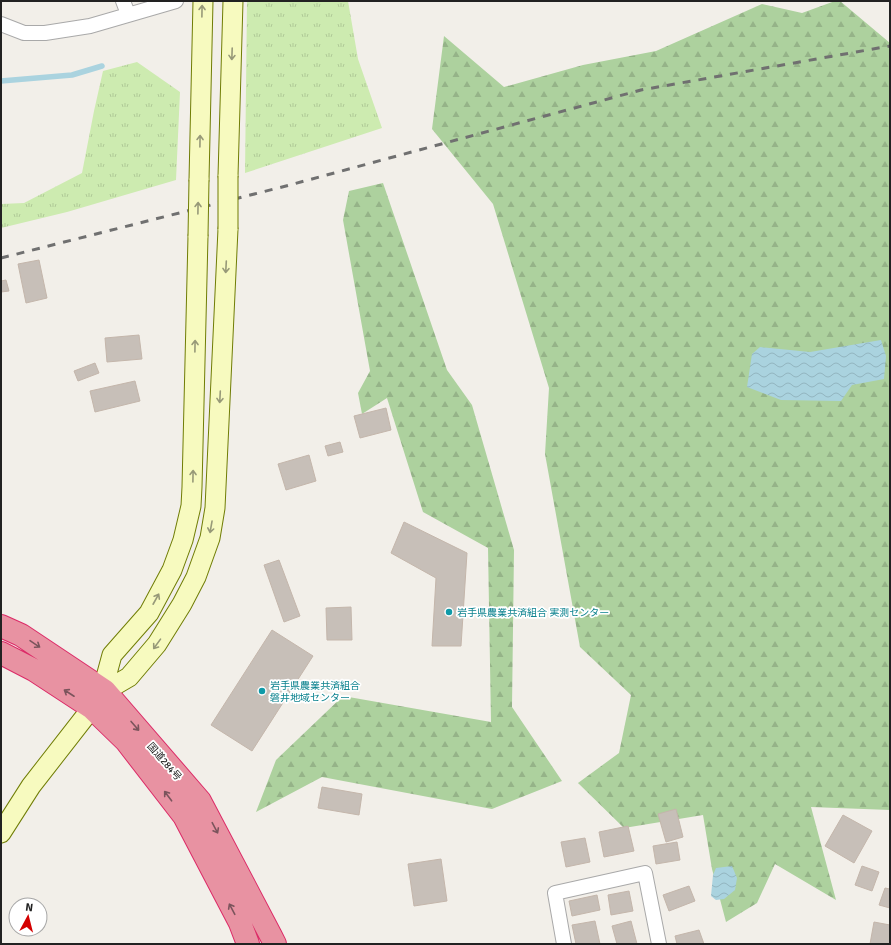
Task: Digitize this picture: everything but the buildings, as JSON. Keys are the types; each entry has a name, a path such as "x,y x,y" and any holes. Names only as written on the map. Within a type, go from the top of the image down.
{"highway":[{"name":"国道284号","path":"1,626 21,635 105,691 200,800 275,944"},
{"name":"国道284号","path":"1,653 34,670 92,708 126,741 184,816 240,923 248,944"}],"street":[{"path":"123,1 128,14"},
{"path":"1,24 24,32 45,33 90,26 176,1"},
{"path":"105,691 106,677 112,655 149,613 172,570 183,540 191,506 203,1"},
{"path":"1,833 31,786 105,691 129,677 157,644 182,604 196,577 210,538 215,508 228,228 233,1"},
{"path":"564,944 555,894 646,874 659,944"}],"green space":[{"path":"247,1 348,1 358,59 382,128 245,173"},
{"path":"835,1 840,1 890,43 890,810 811,807 836,900 775,864 757,903 726,922 712,869 703,815 624,828 578,783 619,753 631,695 580,647 545,454 549,388 493,204 432,129 444,36 504,87 583,65 656,51 762,4 802,13"},
{"path":"137,62 180,92 176,180 67,212 1,228 1,204 24,203 82,173 103,71"},
{"path":"383,183 447,370 472,405 514,550 512,707 562,781 492,809 322,777 256,812 276,760 343,696 491,722 488,548 423,512 387,398 362,414 358,393 370,371 343,220 349,191"}],"water":[{"path":"881,340 886,356 884,379 852,385 841,401 781,400 747,387 752,354 760,347 810,352"},
{"path":"732,866 737,878 735,890 724,899 716,900 711,896 713,875 716,868"}],"waterway":[{"path":"1,81 72,75 102,66"}],"railway":[{"path":"1,258 286,186 641,90 890,46"}],"place":[{"name":"岩手県農業共済組合 実測センター","path":"449,612"},
{"name":"岩手県農業共済組合 磐井地域センター","path":"262,691"}]}
